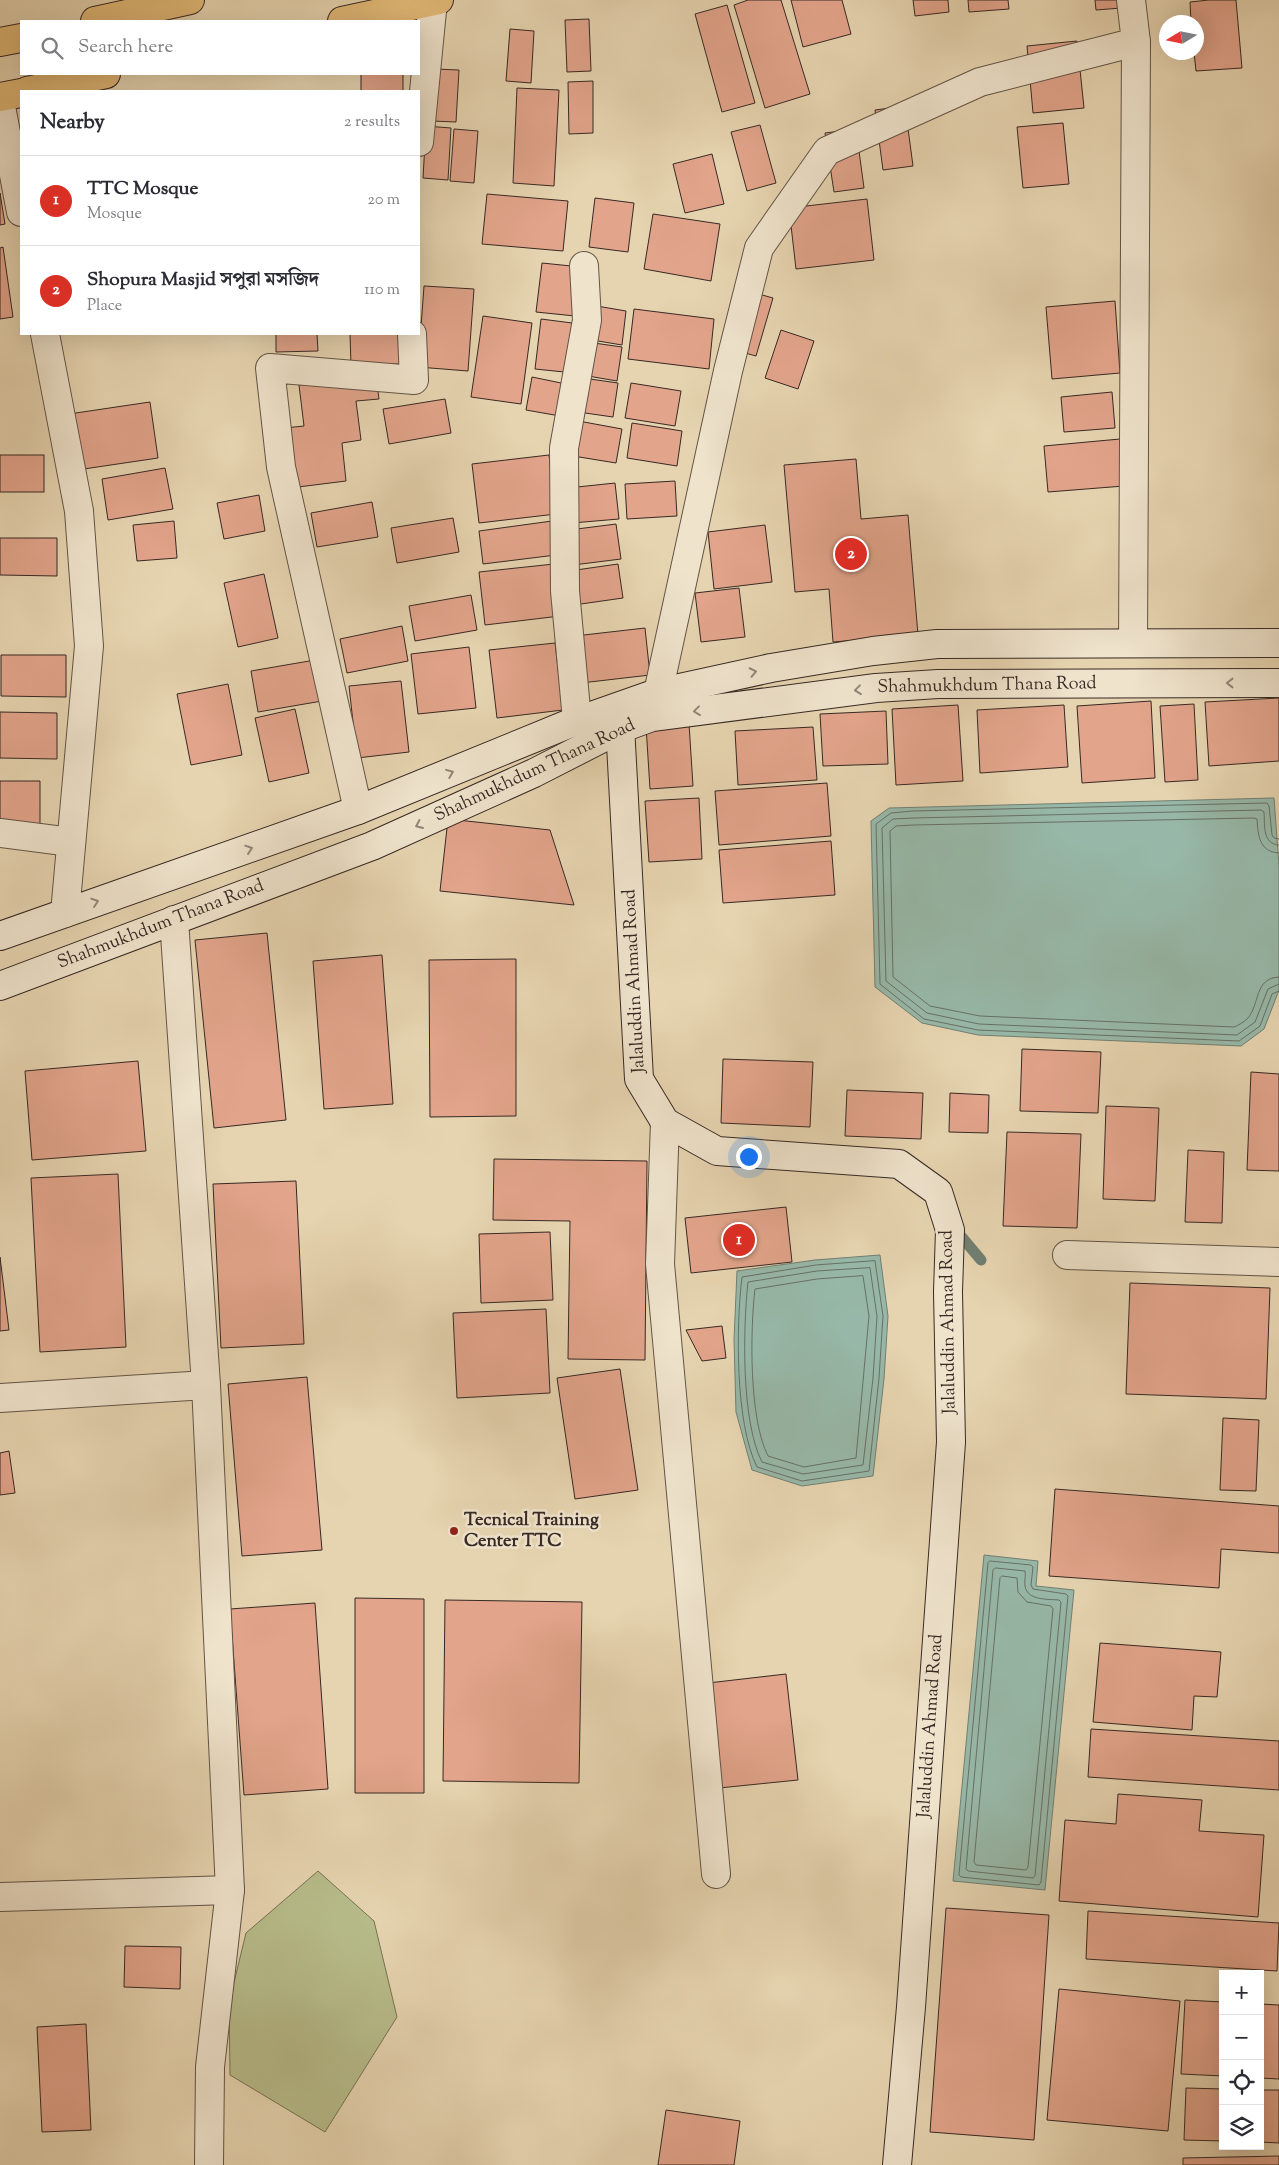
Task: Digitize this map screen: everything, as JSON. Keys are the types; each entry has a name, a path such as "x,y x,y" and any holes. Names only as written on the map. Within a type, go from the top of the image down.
{"main road":[{"path":"100,20 190,0"},
{"path":"346,20 436,0"},
{"path":"0,42 20,38"},
{"path":"32,90 101,75"},
{"path":"0,99 20,92"}],"street":[{"path":"420,134 436,0"},
{"path":"1131,0 1136,42 1133,643"},
{"path":"655,705 728,371 759,248 827,150 980,82 1136,42"},
{"path":"0,99 20,207"},
{"path":"577,720 565,591 564,448 587,320 584,266"},
{"path":"45,335 78,511 89,646 65,913"},
{"path":"358,810 282,468 270,368 414,380 412,335"},
{"name":"Shahmukhdum Thana Road","path":"0,986 372,846 534,773 620,718 772,668 873,651 936,644 1279,643"},
{"name":"Shahmukhdum Thana Road","path":"655,705 938,684 1279,683"},
{"name":"Shahmukhdum Thana Road","path":"0,936 358,810 577,720 620,718"},
{"name":"Jalaluddin Ahmad Road","path":"620,718 639,1079 665,1122 717,1151 899,1164 938,1192 950,1230 948,1292 951,1442 911,2007 897,2165"},
{"path":"0,833 71,842"},
{"path":"174,920 206,1386 230,1890 210,2067 209,2165"},
{"path":"665,1122 660,1264 716,1874"},
{"path":"1067,1255 1279,1262"},
{"path":"0,1398 206,1386"},
{"path":"0,1897 230,1890"}],"green space":[{"path":"318,1871 374,1921 397,2017 325,2132 230,2075 229,2003 246,1933"}],"water":[{"path":"1274,798 1279,866 1279,990 1264,1029 1241,1046 978,1035 922,1023 875,987 871,821 889,808"},
{"path":"880,1255 888,1316 884,1379 873,1476 802,1486 752,1470 736,1412 734,1340 737,1271 815,1260"},
{"path":"984,1555 1038,1561 1036,1586 1074,1590 1045,1890 953,1881"}],"building":[{"path":"748,0 781,0 810,94 765,108 734,5"},
{"path":"791,0 842,0 851,34 803,47"},
{"path":"913,0 948,0 949,12 915,16"},
{"path":"968,0 1008,0 1009,9 969,12"},
{"path":"1095,0 1134,0 1134,7 1096,10"},
{"path":"1236,0 1242,68 1196,71 1195,60 1204,60 1204,15 1191,15 1190,2"},
{"path":"727,5 755,103 722,112 695,14"},
{"path":"589,19 591,71 567,72 565,20"},
{"path":"510,29 534,31 531,83 506,81"},
{"path":"1077,41 1084,108 1033,113 1027,46"},
{"path":"435,69 459,70 456,122 432,121"},
{"path":"361,75 403,75 403,90 361,90"},
{"path":"593,81 593,133 569,134 568,82"},
{"path":"517,88 559,90 554,186 513,183"},
{"path":"905,106 913,166 883,170 875,110"},
{"path":"1063,123 1069,184 1023,188 1017,127"},
{"path":"760,125 776,183 747,191 731,132"},
{"path":"426,126 451,128 448,180 423,178"},
{"path":"454,129 478,131 474,183 450,181"},
{"path":"856,129 864,188 834,192 825,133"},
{"path":"712,154 724,204 685,213 673,164"},
{"path":"0,193 5,224 0,225"},
{"path":"487,194 568,201 563,251 482,244"},
{"path":"595,198 634,203 628,252 589,247"},
{"path":"867,199 874,260 796,269 789,208"},
{"path":"653,214 720,224 711,281 644,269"},
{"path":"3,247 13,317 0,319 0,248"},
{"path":"542,263 581,267 575,316 536,312"},
{"path":"424,286 474,289 468,371 418,367"},
{"path":"755,293 773,298 756,356 738,351"},
{"path":"1115,301 1120,373 1052,379 1046,307"},
{"path":"591,305 626,311 622,345 586,339"},
{"path":"634,309 714,319 709,369 628,359"},
{"path":"483,316 532,323 521,404 471,397"},
{"path":"541,319 580,324 574,373 535,369"},
{"path":"781,330 814,341 798,389 765,378"},
{"path":"276,335 317,335 318,351 276,352"},
{"path":"350,335 400,335 401,364 351,365"},
{"path":"587,342 622,347 617,381 582,375"},
{"path":"376,376 379,399 356,401 361,440 342,443 346,481 282,489 275,429 304,426 299,385"},
{"path":"532,377 566,384 560,416 526,410"},
{"path":"583,378 618,383 613,417 578,412"},
{"path":"631,383 681,391 675,426 625,418"},
{"path":"1112,392 1115,428 1064,432 1061,397"},
{"path":"445,399 451,433 389,444 383,409"},
{"path":"150,402 158,458 77,470 69,414"},
{"path":"573,420 622,429 616,463 567,455"},
{"path":"632,423 682,431 677,466 627,458"},
{"path":"1120,439 1124,486 1048,492 1044,446"},
{"path":"0,455 44,455 44,492 0,492"},
{"path":"549,455 556,514 479,523 472,464"},
{"path":"856,459 861,519 908,515 918,635 833,642 829,589 795,592 784,465"},
{"path":"165,468 173,509 108,520 102,479"},
{"path":"675,481 677,516 627,519 625,484"},
{"path":"615,483 619,519 572,523 568,488"},
{"path":"259,495 265,531 224,539 217,503"},
{"path":"372,502 378,537 317,547 311,513"},
{"path":"453,518 459,552 397,563 391,528"},
{"path":"174,521 177,558 137,561 133,525"},
{"path":"552,521 556,555 483,564 479,531"},
{"path":"616,524 621,559 573,565 569,530"},
{"path":"765,525 772,582 714,589 708,532"},
{"path":"0,538 57,538 57,576 0,575"},
{"path":"554,564 560,616 485,625 479,572"},
{"path":"618,564 623,598 574,605 569,571"},
{"path":"264,574 278,638 238,647 224,583"},
{"path":"739,588 745,637 701,642 695,593"},
{"path":"471,595 477,630 415,641 409,606"},
{"path":"402,626 408,661 347,673 340,639"},
{"path":"645,628 650,675 581,683 575,636"},
{"path":"555,643 563,710 497,718 489,650"},
{"path":"469,647 476,708 418,714 411,654"},
{"path":"1,655 66,655 66,697 1,696"},
{"path":"315,660 322,701 258,712 251,671"},
{"path":"401,681 409,752 357,758 349,686"},
{"path":"228,684 242,755 191,765 177,694"},
{"path":"1279,698 1279,761 1209,766 1205,702"},
{"path":"1151,701 1155,778 1082,783 1077,706"},
{"path":"1194,704 1198,780 1165,782 1160,706"},
{"path":"958,705 963,781 896,785 892,709"},
{"path":"1064,705 1068,767 980,773 977,710"},
{"path":"295,709 309,773 269,782 255,718"},
{"path":"886,711 888,764 823,766 820,714"},
{"path":"0,712 57,713 57,759 0,758"},
{"path":"689,724 693,786 650,789 646,726"},
{"path":"813,727 817,780 738,785 735,731"},
{"path":"0,781 40,781 40,827 0,826"},
{"path":"827,783 831,836 719,845 715,791"},
{"path":"699,798 702,859 649,862 645,801"},
{"path":"448,819 550,830 574,905 440,891"},
{"path":"831,841 835,895 723,903 719,850"},
{"path":"267,933 286,1120 214,1128 195,940"},
{"path":"382,955 393,1104 324,1109 313,961"},
{"path":"516,959 516,1116 430,1117 429,960"},
{"path":"1022,1049 1101,1052 1098,1113 1020,1111"},
{"path":"723,1059 813,1062 810,1127 721,1123"},
{"path":"138,1061 146,1151 32,1160 25,1071"},
{"path":"1251,1072 1279,1074 1279,1171 1247,1170"},
{"path":"847,1090 923,1093 921,1139 845,1136"},
{"path":"950,1093 989,1095 988,1133 949,1132"},
{"path":"1106,1106 1159,1108 1155,1201 1103,1199"},
{"path":"1007,1132 1081,1134 1077,1228 1003,1226"},
{"path":"1188,1150 1224,1152 1222,1223 1185,1222"},
{"path":"494,1159 647,1161 645,1360 568,1359 570,1221 493,1220"},
{"path":"118,1174 126,1347 40,1352 31,1178"},
{"path":"296,1181 304,1344 221,1348 213,1184"},
{"path":"786,1207 792,1262 691,1273 685,1218"},
{"path":"550,1232 553,1300 481,1303 479,1234"},
{"path":"0,1257 9,1330 0,1331"},
{"path":"1130,1283 1270,1288 1266,1399 1126,1394"},
{"path":"546,1309 550,1393 457,1398 453,1313"},
{"path":"722,1326 726,1358 702,1361 686,1330"},
{"path":"620,1369 638,1490 575,1499 557,1378"},
{"path":"307,1377 322,1550 242,1556 228,1384"},
{"path":"1223,1418 1259,1420 1256,1491 1220,1490"},
{"path":"9,1451 15,1493 0,1495 0,1453"},
{"path":"1055,1489 1279,1506 1279,1553 1221,1549 1219,1588 1049,1576"},
{"path":"355,1598 424,1599 424,1793 355,1793"},
{"path":"445,1600 582,1602 579,1783 443,1781"},
{"path":"315,1603 328,1789 244,1795 230,1609"},
{"path":"1100,1643 1221,1652 1217,1697 1194,1696 1192,1730 1093,1722"},
{"path":"786,1674 798,1780 719,1788 708,1683"},
{"path":"1091,1729 1279,1741 1279,1790 1088,1777"},
{"path":"1118,1794 1202,1800 1199,1831 1264,1835 1258,1917 1059,1901 1065,1820 1116,1824"},
{"path":"946,1908 1049,1915 1034,2140 930,2132"},
{"path":"1088,1911 1279,1923 1277,1971 1086,1959"},
{"path":"125,1946 181,1947 180,1989 124,1987"},
{"path":"1059,1989 1180,2001 1168,2131 1047,2120"},
{"path":"1185,2000 1219,2002 1219,2076 1181,2074"},
{"path":"1264,2004 1279,2005 1279,2079 1264,2078"},
{"path":"86,2024 91,2130 42,2132 37,2027"},
{"path":"1186,2088 1219,2089 1219,2141 1184,2140"},
{"path":"1264,2090 1279,2090 1279,2143 1264,2142"},
{"path":"666,2110 740,2121 734,2165 658,2165"},
{"path":"1279,2156 1279,2165 1183,2165 1183,2158"}],"waterway":[{"path":"955,1229 981,1260"}],"place":[{"name":"Shopura Masjid সপুরা মসজিদ","path":"851,554"},
{"name":"TTC Mosque","path":"739,1240"},
{"name":"Tecnical Training Center TTC","path":"454,1531"}]}
